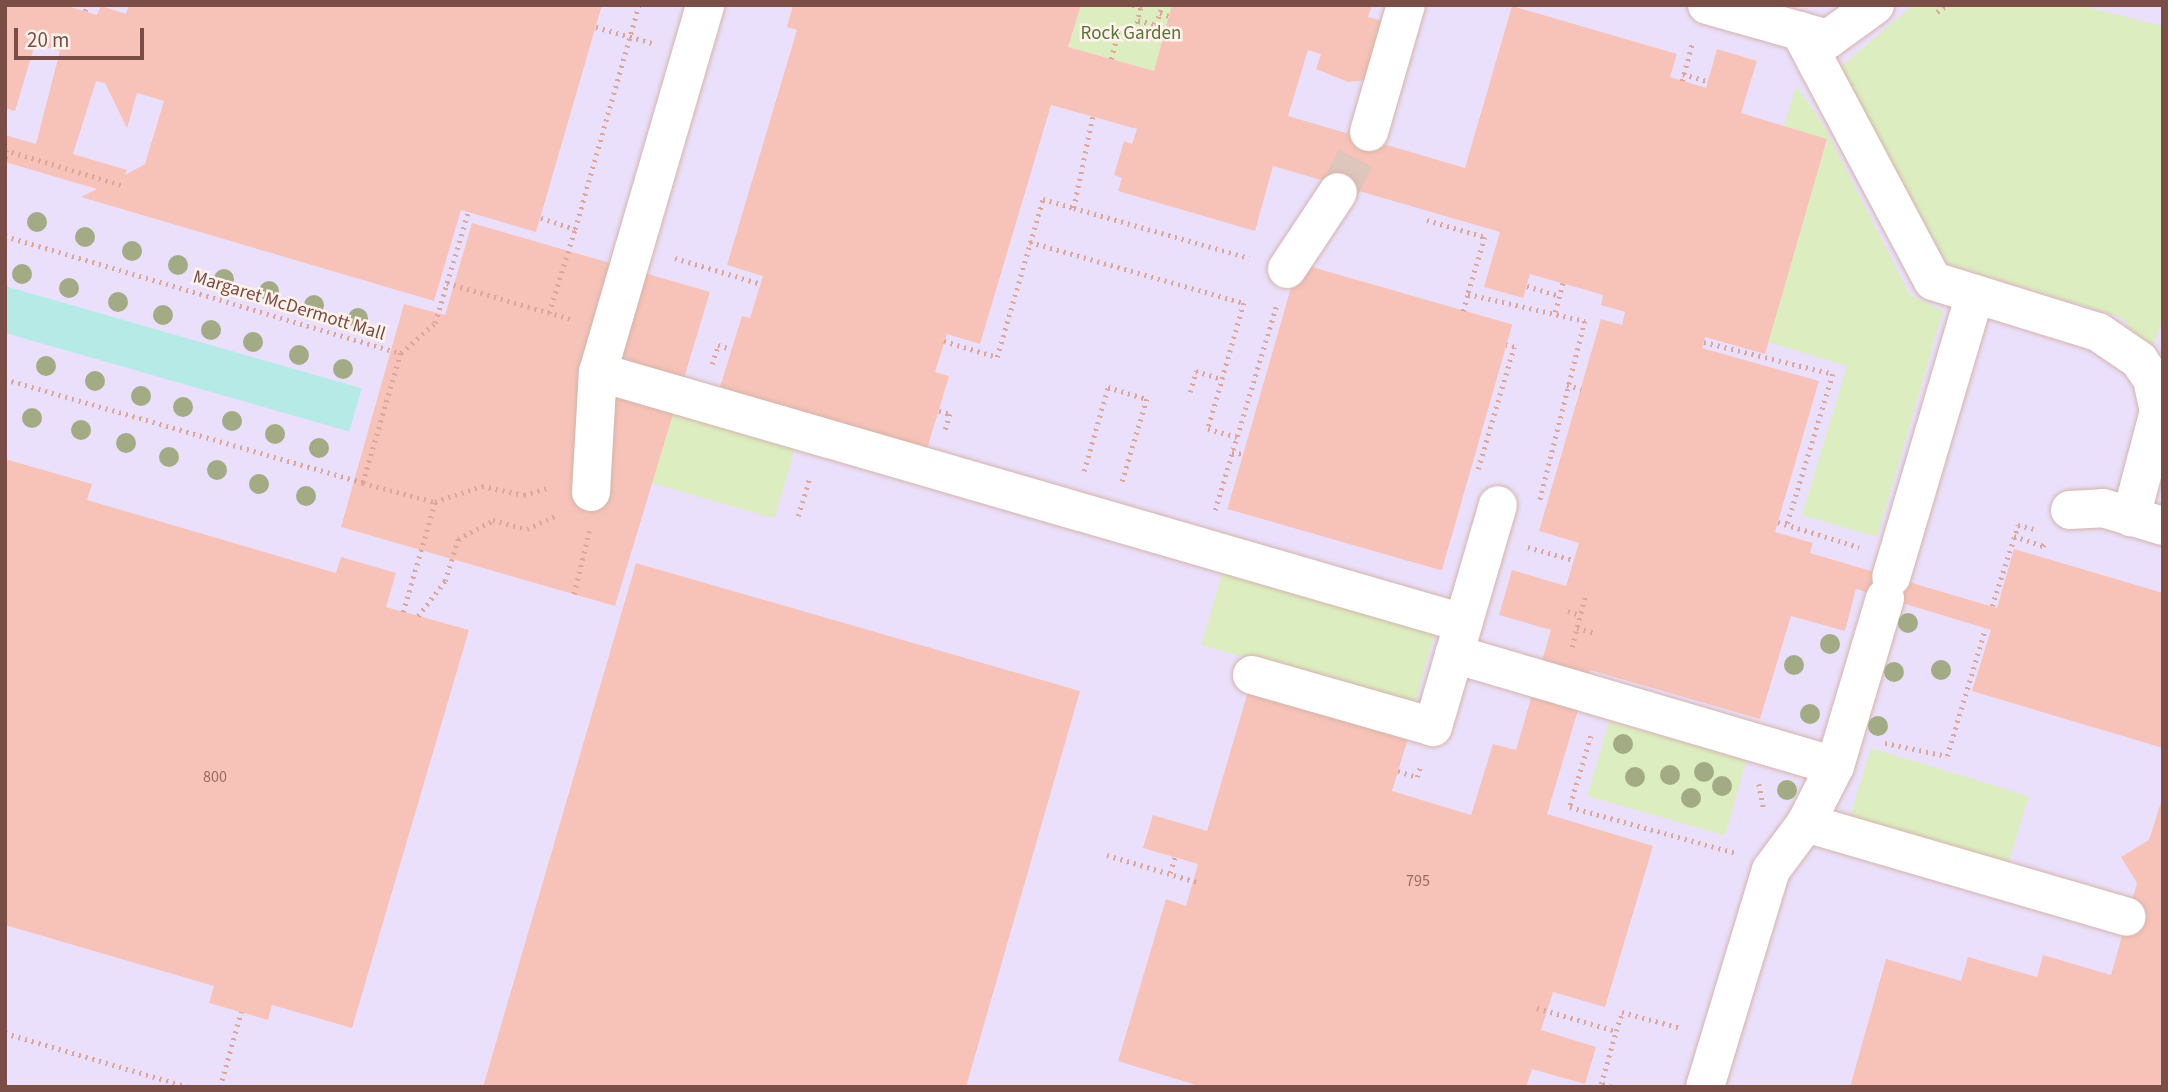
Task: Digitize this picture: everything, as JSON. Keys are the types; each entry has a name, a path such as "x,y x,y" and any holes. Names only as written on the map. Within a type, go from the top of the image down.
{"street":[{"path":"585,485 598,372 705,5"},
{"path":"1369,132 1406,5"},
{"path":"1707,5 1829,39 1875,5"},
{"path":"1800,32 1933,281 2098,332 2139,360 2152,379 2159,411 2147,521 2103,508 2070,510"},
{"path":"1287,269 1338,192"},
{"path":"1705,1087 1719,1039 1790,844 1835,766 1975,294"},
{"path":"598,372 1204,547 1459,638 1561,685 1835,766"},
{"path":"1252,675 1433,727 1459,638 1486,493"},
{"path":"1790,844 2127,917"}],"path":[{"path":"549,313 639,5"},
{"path":"1111,59 1118,33 1133,37 1141,8 1133,5"},
{"path":"1138,20 1156,25 1162,5"},
{"path":"1937,12 1947,5"},
{"path":"1160,13 1169,16"},
{"path":"596,27 630,37"},
{"path":"1683,74 1708,81"},
{"path":"1073,208 1093,117"},
{"path":"5,158 6,150 122,185"},
{"path":"944,341 997,357 1043,199 1287,269 1204,547"},
{"path":"401,354 435,323 468,212"},
{"path":"541,218 575,229"},
{"path":"1427,220 1485,237 1463,311"},
{"name":"Margaret McDermott Mall","path":"5,236 401,354 363,483"},
{"path":"1030,242 1244,303 1208,429 1237,437"},
{"path":"673,258 761,284"},
{"path":"447,283 610,331"},
{"path":"1555,312 1563,283"},
{"path":"1527,286 1559,296"},
{"path":"1468,294 1522,311 1555,312 1585,321 1541,496"},
{"path":"1704,342 1833,374 1787,526"},
{"path":"1486,493 1514,347 1506,345"},
{"path":"1190,393 1196,371 1222,379"},
{"path":"5,380 435,502 482,486 524,495 555,486 585,485"},
{"path":"1567,385 1581,389"},
{"path":"1073,509 1108,387 1147,399 1111,521"},
{"path":"1232,452 1242,454"},
{"path":"574,594 588,547 585,485"},
{"path":"418,616 445,581 458,539 493,520 527,529 585,485"},
{"path":"403,611 435,502"},
{"path":"1778,522 1891,578"},
{"path":"1992,606 2018,525"},
{"path":"2014,536 2043,546"},
{"path":"1561,685 1586,593"},
{"path":"1568,611 1581,615"},
{"path":"1577,628 1594,633"},
{"path":"1847,729 1947,756 1985,629"},
{"path":"1602,698 1570,807 1790,844"},
{"path":"1768,746 1758,789 1768,821 1790,844"},
{"path":"1107,855 1198,882"},
{"path":"1170,873 1175,857"},
{"path":"1537,1008 1616,1031"},
{"path":"220,1087 241,1012"},
{"path":"1611,1087 1601,1084 1622,1012 1719,1039"},
{"path":"5,1032 188,1087"}],"shaded area":[{"path":"5,5 2163,5 2163,1087 5,1087"}],"green space":[{"name":"Rock Garden","path":"1081,5 1172,5 1154,71 1068,47"},
{"path":"1913,5 2077,5 2163,26 2163,317 2152,350 2120,317 1948,264 1838,69"},
{"path":"1796,86 1823,124 1910,295 1943,311 1877,537 1802,515 1847,366 1768,342 1827,139 1784,126"},
{"path":"659,403 796,442 775,518 637,479"},
{"path":"1223,570 1435,631 1414,706 1202,645"},
{"path":"1609,721 1746,760 1725,835 1588,796"},
{"path":"1871,748 2029,796 2007,869 1849,821"}],"water":[{"path":"5,286 362,388 349,432 5,333"}],"building":[{"path":"5,5 64,5 97,15 101,6 126,14 129,5 602,5 536,232 461,210 434,301 81,197 97,189 5,162 5,135 36,144 60,51 35,44 15,111 5,108","holes":["96,81 105,83 127,128 137,93 164,101 145,164 125,175 127,170 73,154"]},
{"path":"793,5 1081,5 1068,47 1154,71 1172,5 1372,5 1368,17 1383,21 1366,80 1348,82 1316,69 1321,54 1308,50 1288,116 1465,168 1512,6 1677,54 1670,77 1706,88 1717,49 1757,61 1741,113 1827,139 1765,354 1705,337 1702,348 1819,381 1775,532 1813,543 1810,553 1997,608 2014,549 2163,593 2163,748 1972,691 1991,630 1856,589 1845,631 1791,616 1760,719 1590,670 1547,814 1653,846 1605,1007 1553,992 1541,1030 1596,1047 1585,1084 1532,1069 1526,1087 1202,1087 1118,1061 1166,899 1186,906 1198,864 1143,848 1153,815 1207,831 1250,685 1410,732 1392,791 1471,815 1493,744 1516,750 1551,630 1499,615 1512,570 1566,586 1579,543 1539,531 1601,319 1622,325 1625,312 1601,305 1603,295 1530,274 1523,298 1484,287 1500,232 1273,166 1255,231 1118,191 1122,178 1114,175 1124,141 1132,144 1137,129 1051,105 980,344 947,334 935,372 949,376 927,449 720,387 742,316 750,318 763,276 727,265 797,30 787,27"},
{"path":"472,223 710,292 615,606 341,527 404,304 445,315"},
{"path":"1298,263 1512,324 1442,571 1227,509"},
{"path":"5,459 92,484 87,500 336,573 341,557 396,573 386,607 469,630 352,1028 272,1005 268,1020 209,1003 214,986 5,925"},
{"path":"636,563 1080,691 966,1087 483,1087"},
{"path":"2163,796 2163,1087 1850,1087 1886,959 1961,981 1968,957 2037,977 2043,955 2111,975 2137,883 2121,857 2149,840"}],"tunnel":[{"path":"1338,192 1369,132"}]}
